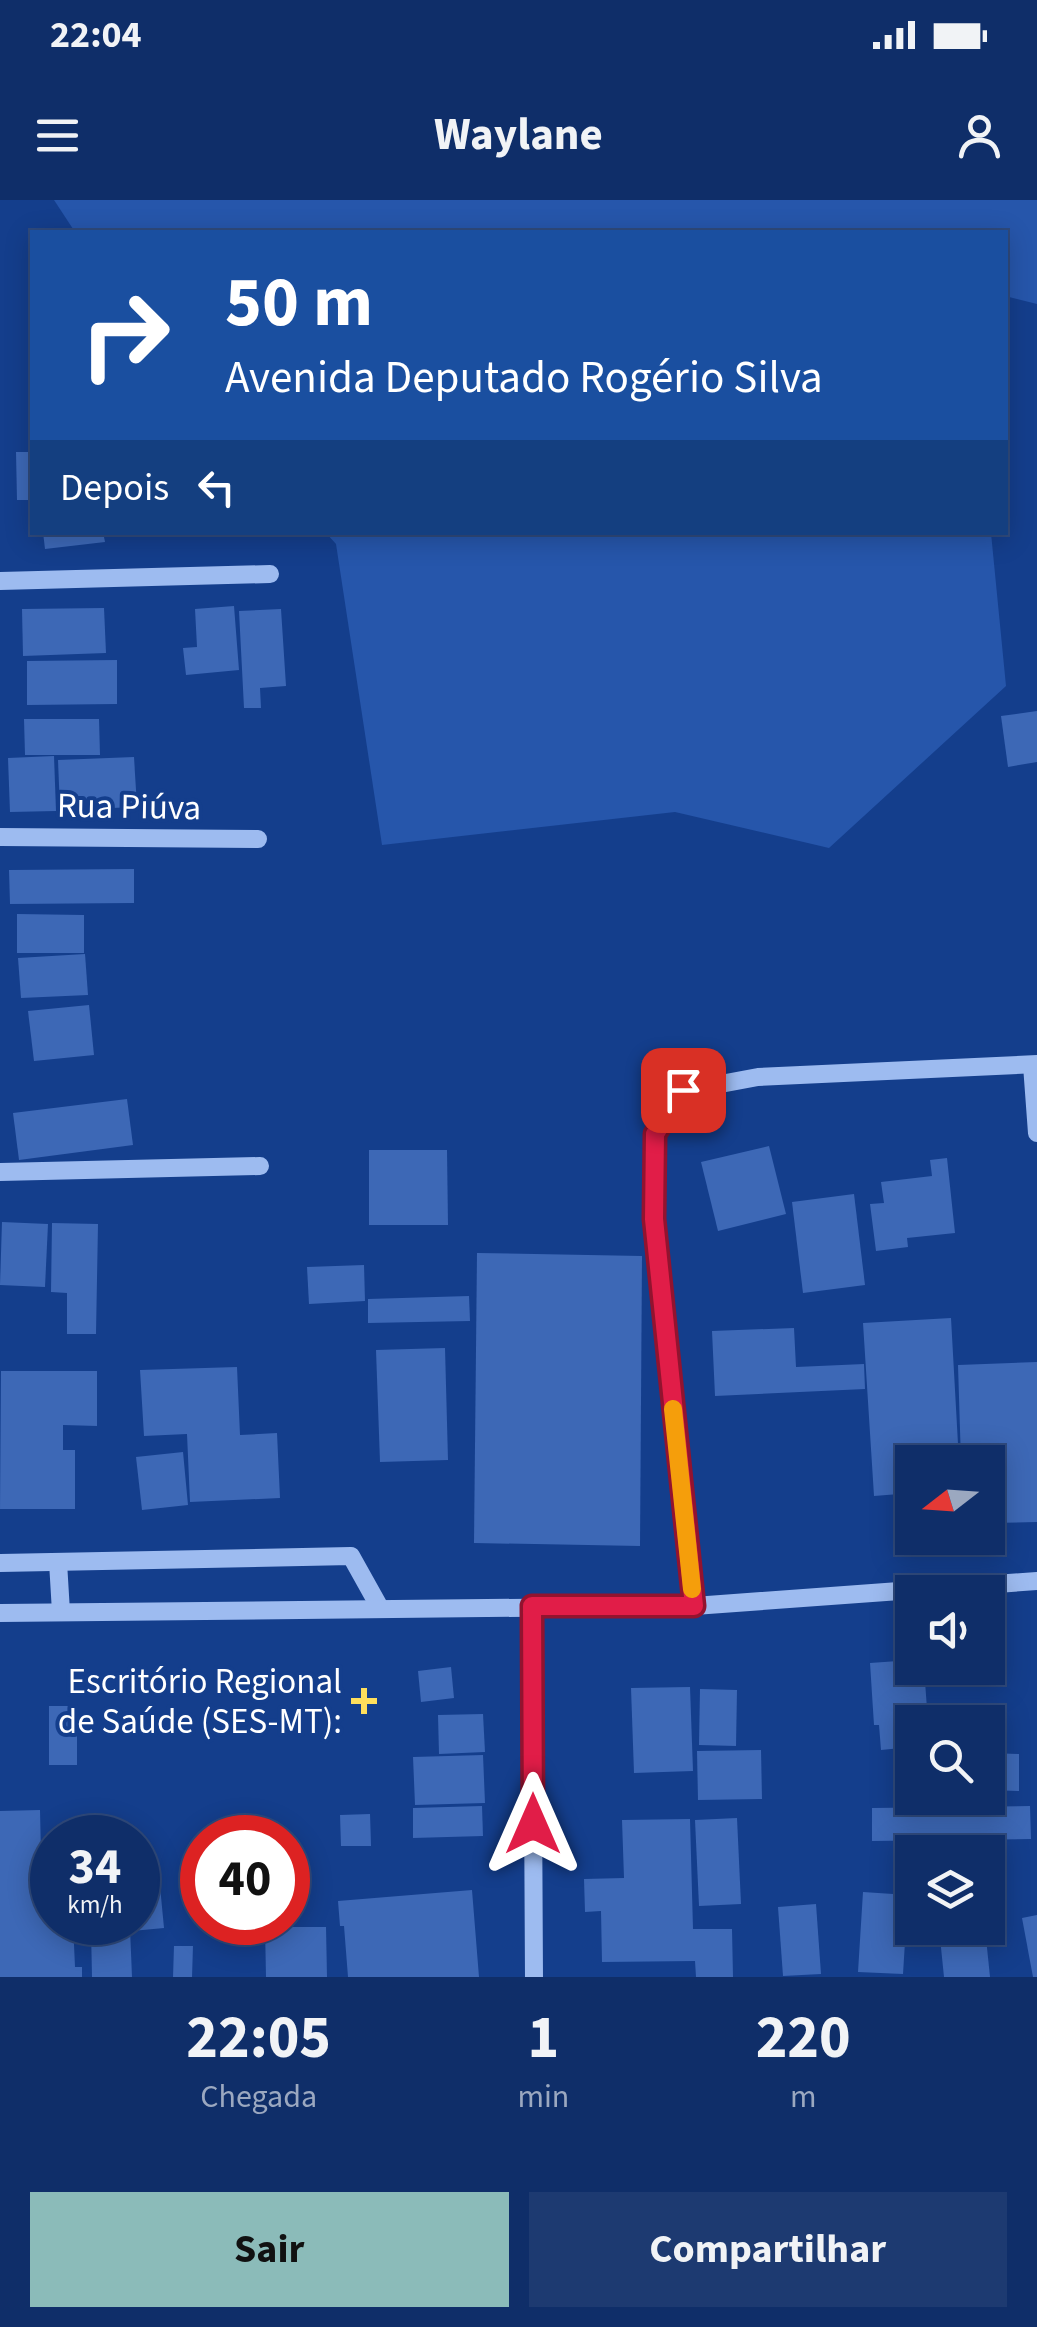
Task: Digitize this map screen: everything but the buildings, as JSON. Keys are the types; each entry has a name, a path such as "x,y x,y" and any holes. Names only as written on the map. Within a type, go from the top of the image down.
{"street":[{"path":"0,581 270,574"},
{"name":"Rua Piúva","path":"0,837 258,840"},
{"path":"694,1606 654,1219 655,1134 683,1090 758,1077 1034,1064 1037,1133"},
{"path":"0,1172 260,1166"},
{"path":"0,1563 351,1556 380,1608"},
{"path":"58,1562 61,1612"},
{"path":"0,1613 694,1606 1037,1582"},
{"path":"532,1606 534,1977"}],"shaded area":[{"path":"54,200 1037,200 1037,304 1008,297 1008,230 74,230"},
{"path":"328,535 991,535 1006,686 829,848 675,812 382,845 336,544"}],"slow traffic":[{"path":"673,1409 692,1589"}],"place":[{"name":"Escritório Regional de Saúde (SES-MT):","path":"364,1701"}],"route":[{"path":"533,1824 532,1606 694,1606 654,1219 655,1134 683,1090"}]}
